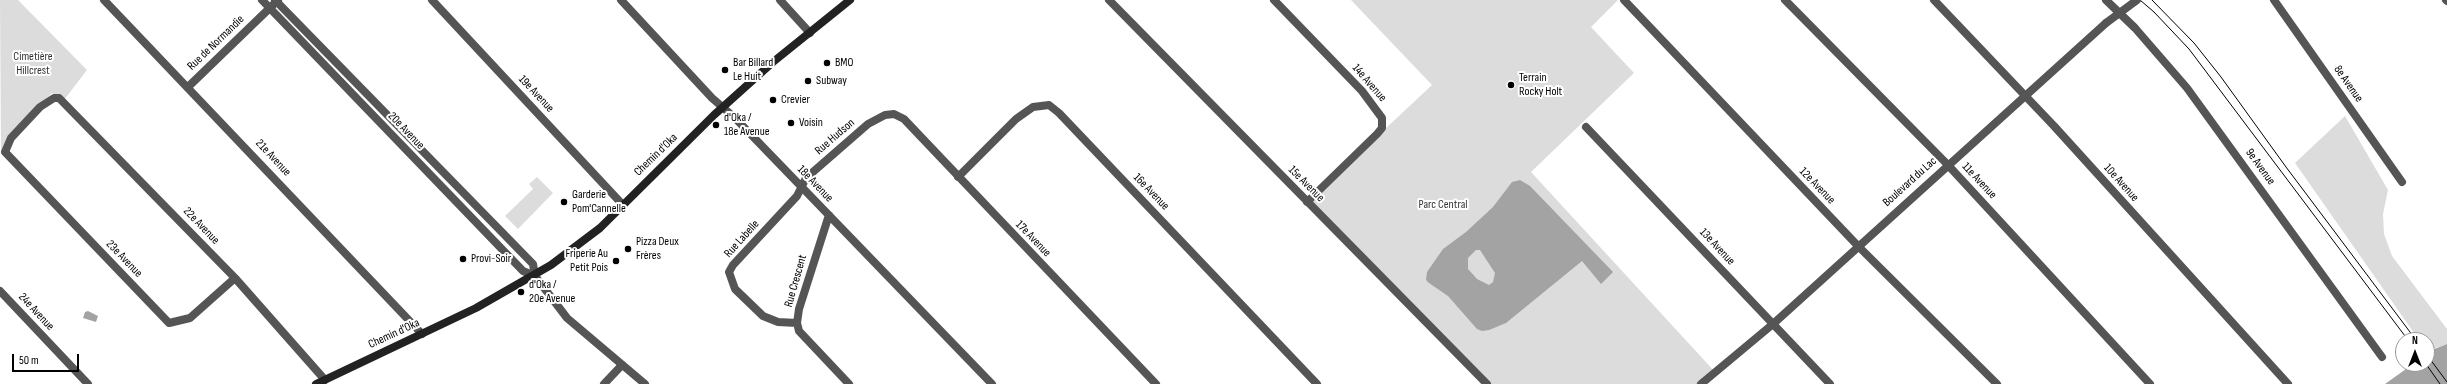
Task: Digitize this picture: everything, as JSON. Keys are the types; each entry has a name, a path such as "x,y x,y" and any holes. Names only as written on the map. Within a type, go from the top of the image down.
{"main road":[{"name":"Chemin d'Oka","path":"316,384 491,301 535,276 600,228 622,204 723,108 801,38 810,33 850,0"}],"street":[{"name":"21e Avenue","path":"104,0 188,86 422,334"},
{"name":"20e Avenue","path":"262,0 523,271 535,276"},
{"name":"19e Avenue","path":"432,0 622,204"},
{"name":"18e Avenue","path":"621,0 702,88 829,215 992,384"},
{"path":"780,0 810,33"},
{"name":"15e Avenue","path":"1109,0 1487,384"},
{"name":"14e Avenue","path":"1274,0 1362,92 1382,118 1382,128 1377,134 1308,202"},
{"name":"12e Avenue","path":"1624,0 1858,246 1997,384"},
{"name":"11e Avenue","path":"1785,0 1947,164 2150,384"},
{"name":"10e Avenue","path":"1934,0 2025,95 2288,384"},
{"name":"9e Avenue","path":"2106,0 2135,28 2187,88 2382,357"},
{"name":"Boulevard du Lac","path":"1700,384 1773,324 1947,164 2106,23 2137,0"},
{"name":"8e Avenue","path":"2274,0 2402,182"},
{"name":"Rue de Normandie","path":"188,86 276,1"},
{"name":"20e Avenue","path":"276,1 533,264 535,276 567,318 644,384"},
{"name":"23e Avenue","path":"54,98 40,107 11,138 5,152 169,323 190,318 235,278"},
{"name":"22e Avenue","path":"54,98 59,98 235,278 325,380"},
{"name":"16e Avenue","path":"958,177 1016,119 1033,107 1049,105 1065,118 1317,384"},
{"name":"Rue Hudson","path":"801,188 806,178 868,124 891,113"},
{"name":"17e Avenue","path":"891,113 904,119 1156,384"},
{"name":"13e Avenue","path":"1586,127 1830,384"},
{"name":"Rue Labelle","path":"798,323 778,322 763,316 735,289 729,272 733,265 797,196 801,188"},
{"name":"Rue Crescent","path":"829,215 799,308 798,323 799,331 849,384"},
{"name":"24e Avenue","path":"0,291 88,384"},
{"path":"604,384 622,365"}],"green space":[{"name":"Cimetière Hillcrest","path":"0,0 18,0 87,70 64,100 52,93 8,138 1,153"},
{"name":"Parc Central","path":"1351,0 1618,0 1591,27 1634,73 1531,172 1716,373 1702,384 1487,384 1307,202 1432,85"},
{"path":"2345,116 2388,190 2383,214 2384,234 2392,256 2447,329 2447,344 2435,348 2435,332 2413,332 2295,163"},
{"path":"537,177 553,193 518,229 505,216 533,189 529,184"}],"shaded area":[{"path":"1520,180 1530,186 1613,272 1601,284 1582,261 1506,323 1489,330 1482,331 1477,329 1448,296 1426,280 1427,272 1443,249 1466,232 1493,207 1512,182","holes":["1476,250 1480,250 1495,273 1493,282 1489,285 1477,279 1468,269 1468,258"]},
{"path":"88,311 98,316 96,322 83,318 85,312"},
{"path":"2447,344 2447,384 2385,384 2402,372 2435,372 2435,349"}],"tram line":[{"path":"2140,0 2154,12 2189,49 2402,332"},
{"path":"2152,0 2194,43 2221,77 2286,167 2410,332"},
{"path":"2435,366 2447,382"},
{"path":"2432,372 2440,384"}],"place":[{"name":"BMO","path":"827,63"},
{"name":"Bar Billard Le Huit","path":"725,70"},
{"name":"Subway","path":"808,81"},
{"name":"Terrain Rocky Holt","path":"1511,85"},
{"name":"Crevier","path":"773,100"},
{"name":"Voisin","path":"791,123"},
{"name":"d'Oka / 18e Avenue","path":"716,125"},
{"name":"Garderie Pom'Cannelle","path":"564,202"},
{"name":"Pizza Deux Frères","path":"628,249"},
{"name":"Provi-Soir","path":"463,259"},
{"name":"Friperie Au Petit Pois","path":"616,261"},
{"name":"d'Oka / 20e Avenue","path":"521,292"}]}
